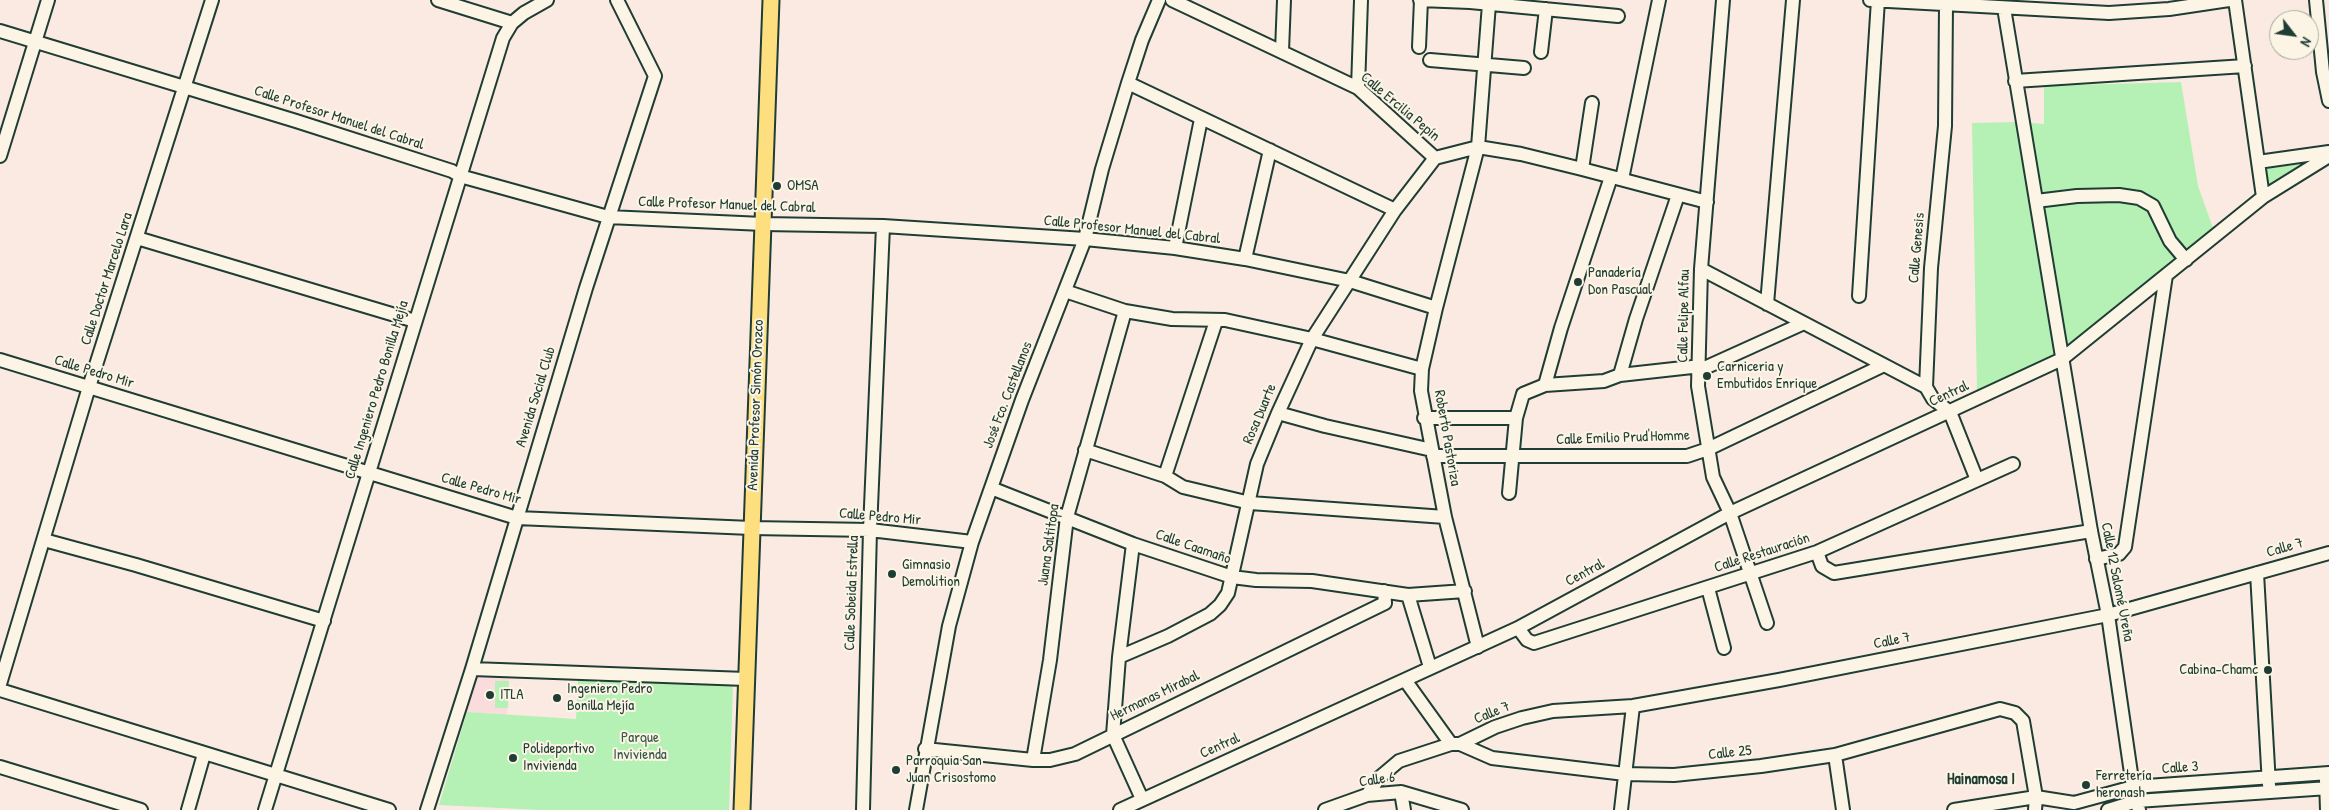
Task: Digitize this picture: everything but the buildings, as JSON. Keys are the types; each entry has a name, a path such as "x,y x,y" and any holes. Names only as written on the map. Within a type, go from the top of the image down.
{"main road":[{"name":"Avenida Profesor Simón Orozco","path":"742,810 750,528 764,224 771,0"}],"street":[{"path":"0,156 48,0"},
{"name":"Calle Doctor Marcelo Lara","path":"0,684 89,387 212,0"},
{"path":"438,0 512,23"},
{"name":"Calle Ingeniero Pedro Bonilla Mejía","path":"266,810 501,44 512,23 524,13 547,0"},
{"name":"Avenida Social Club","path":"427,810 472,669 608,217 655,76 617,0"},
{"name":"José Fco. Castellanos","path":"916,810 925,749 949,626 972,542 1022,400 1085,239 1102,169 1128,83 1142,40 1160,0"},
{"name":"Calle Ercilia Pepín","path":"1172,0 1358,88 1435,158 1478,147 1520,154 1707,202"},
{"path":"1282,51 1284,0"},
{"path":"1358,88 1361,0"},
{"path":"1419,47 1421,0 1470,1 1489,4 1517,3 1546,9 1583,6 1618,16"},
{"path":"1545,385 1561,328 1617,178 1659,0"},
{"name":"Calle Felipe Alfau","path":"1722,0 1701,269 1700,370 1698,386 1713,477 1730,513 1767,622"},
{"path":"1767,304 1793,0"},
{"path":"1870,0 2109,13 2170,9 2228,0"},
{"path":"1859,296 1878,0"},
{"path":"2235,0 2246,66 2263,198"},
{"path":"2316,0 2329,101"},
{"name":"Roberto Pastoriza","path":"1478,647 1445,517 1420,391 1422,370 1436,308 1478,147 1489,4"},
{"name":"Calle Genesis","path":"1926,387 1931,268 1945,126 1946,5"},
{"name":"Calle 12 Salomé Ureña","path":"2004,8 2091,531 2108,615 2138,806"},
{"path":"1541,52 1546,9"},
{"name":"Calle Profesor Manuel del Cabral","path":"0,31 35,43 185,86 452,171 460,176 608,217 764,224 883,226 1085,239 1175,248 1245,259 1350,281 1436,308"},
{"path":"1430,60 1524,68"},
{"path":"2015,81 2246,66"},
{"path":"1128,83 1395,210"},
{"path":"1582,169 1592,103"},
{"path":"1175,248 1201,119"},
{"path":"1245,259 1270,150"},
{"path":"2258,162 2329,152"},
{"name":"Central","path":"1120,810 1518,628 1730,513 2062,359 2263,198 2329,156"},
{"name":"Rosa Duarte","path":"1119,657 1168,636 1210,614 1220,605 1228,593 1250,503 1251,486 1257,464 1278,412 1312,339 1395,210 1435,158"},
{"path":"2036,201 2076,196 2119,194 2139,198 2153,206 2170,241 2186,260"},
{"path":"1620,375 1636,319 1678,195"},
{"name":"Calle Sobeida Estrella","path":"863,810 870,530 883,226"},
{"path":"137,238 415,321"},
{"path":"1701,269 1926,387 1933,399 1950,412 1977,480"},
{"path":"2096,559 2119,554 2125,547 2166,276"},
{"path":"1065,291 1125,310 1172,319 1225,320 1312,339 1422,370"},
{"name":"Juana Saltitopa","path":"1033,760 1050,660 1067,517 1125,310"},
{"path":"1165,476 1216,321"},
{"path":"1509,493 1516,418 1522,395 1545,385 1604,381 1620,375 1692,367 1700,370 1804,323"},
{"name":"Calle Pedro Mir","path":"0,360 517,518 750,528 870,530 972,542"},
{"name":"Calle Emilio Prud'Homme","path":"1278,412 1325,426 1433,453 1511,457 1687,456 1708,449 1884,365"},
{"path":"1424,418 1516,418"},
{"path":"1086,450 1165,476 1183,487 1250,503 1445,517"},
{"name":"Calle Restauración","path":"1518,628 1527,640 1534,644 1752,574 1818,552 2013,464"},
{"name":"Calle Caamaño","path":"991,488 1133,544 1232,577 1256,580 1312,580 1385,597 1465,591"},
{"path":"1818,552 1822,566 1834,574 2091,531"},
{"path":"44,540 136,565 324,621"},
{"path":"1133,544 1119,657 1112,735 1142,799"},
{"name":"Calle 7","path":"1367,796 1380,777 1399,761 1456,744 1522,718 1553,711 1633,706 1779,680 2108,615 2329,553"},
{"path":"2257,573 2269,792"},
{"path":"1708,588 1724,648"},
{"path":"1408,595 1430,667"},
{"name":"Hermanas Mirabal","path":"925,749 1033,760 1050,760 1075,754 1385,597"},
{"path":"472,669 746,679"},
{"path":"1405,680 1456,744"},
{"path":"0,690 389,810"},
{"path":"1621,810 1633,706"},
{"name":"Calle 25","path":"1456,744 1492,758 1625,774 1674,775 1761,766 1835,755 2000,709 2015,713 2023,721 2035,804"},
{"path":"188,810 204,754"},
{"path":"1835,755 1843,810"},
{"path":"0,767 141,810"},
{"path":"2327,773 2328,810"},
{"name":"Calle 3","path":"2035,804 2074,803 2134,787 2327,773"},
{"name":"Calle 3","path":"2108,810 2269,792 2328,788"},
{"path":"1401,792 1404,810"},
{"name":"Calle 6","path":"1325,810 1367,796 1401,792 1462,810"},
{"path":"1954,810 2035,804"}],"shaded area":[{"name":"ITLA","path":"476,675 509,676 507,715 467,712"}],"green space":[{"path":"2181,82 2198,186 2213,228 2058,357 1977,392 1972,123 2017,122 2044,124 2044,86"},
{"path":"2315,162 2266,192 2262,169"},
{"name":"Parque Invivienda","path":"578,680 733,685 729,810 540,810 439,805 467,712 576,719"},
{"path":"495,681 509,681 508,708 495,708"}],"place":[{"name":"OMSA","path":"777,186"},
{"name":"Panadería Don Pascual","path":"1578,282"},
{"name":"Carniceria y Embutidos Enrique","path":"1707,376"},
{"name":"Gimnasio Demolition","path":"892,574"},
{"name":"Cabina-Chamc","path":"2268,670"},
{"name":"ITLA","path":"490,695"},
{"name":"Ingeniero Pedro Bonilla Mejía","path":"557,698"},
{"name":"Polideportivo Invivienda","path":"513,758"},
{"name":"Parroquia San Juan Crisostomo","path":"896,770"},
{"name":"Ferretería heronash","path":"2086,785"}],"district":[{"name":"Hainamosa I","path":"1981,780"}]}
